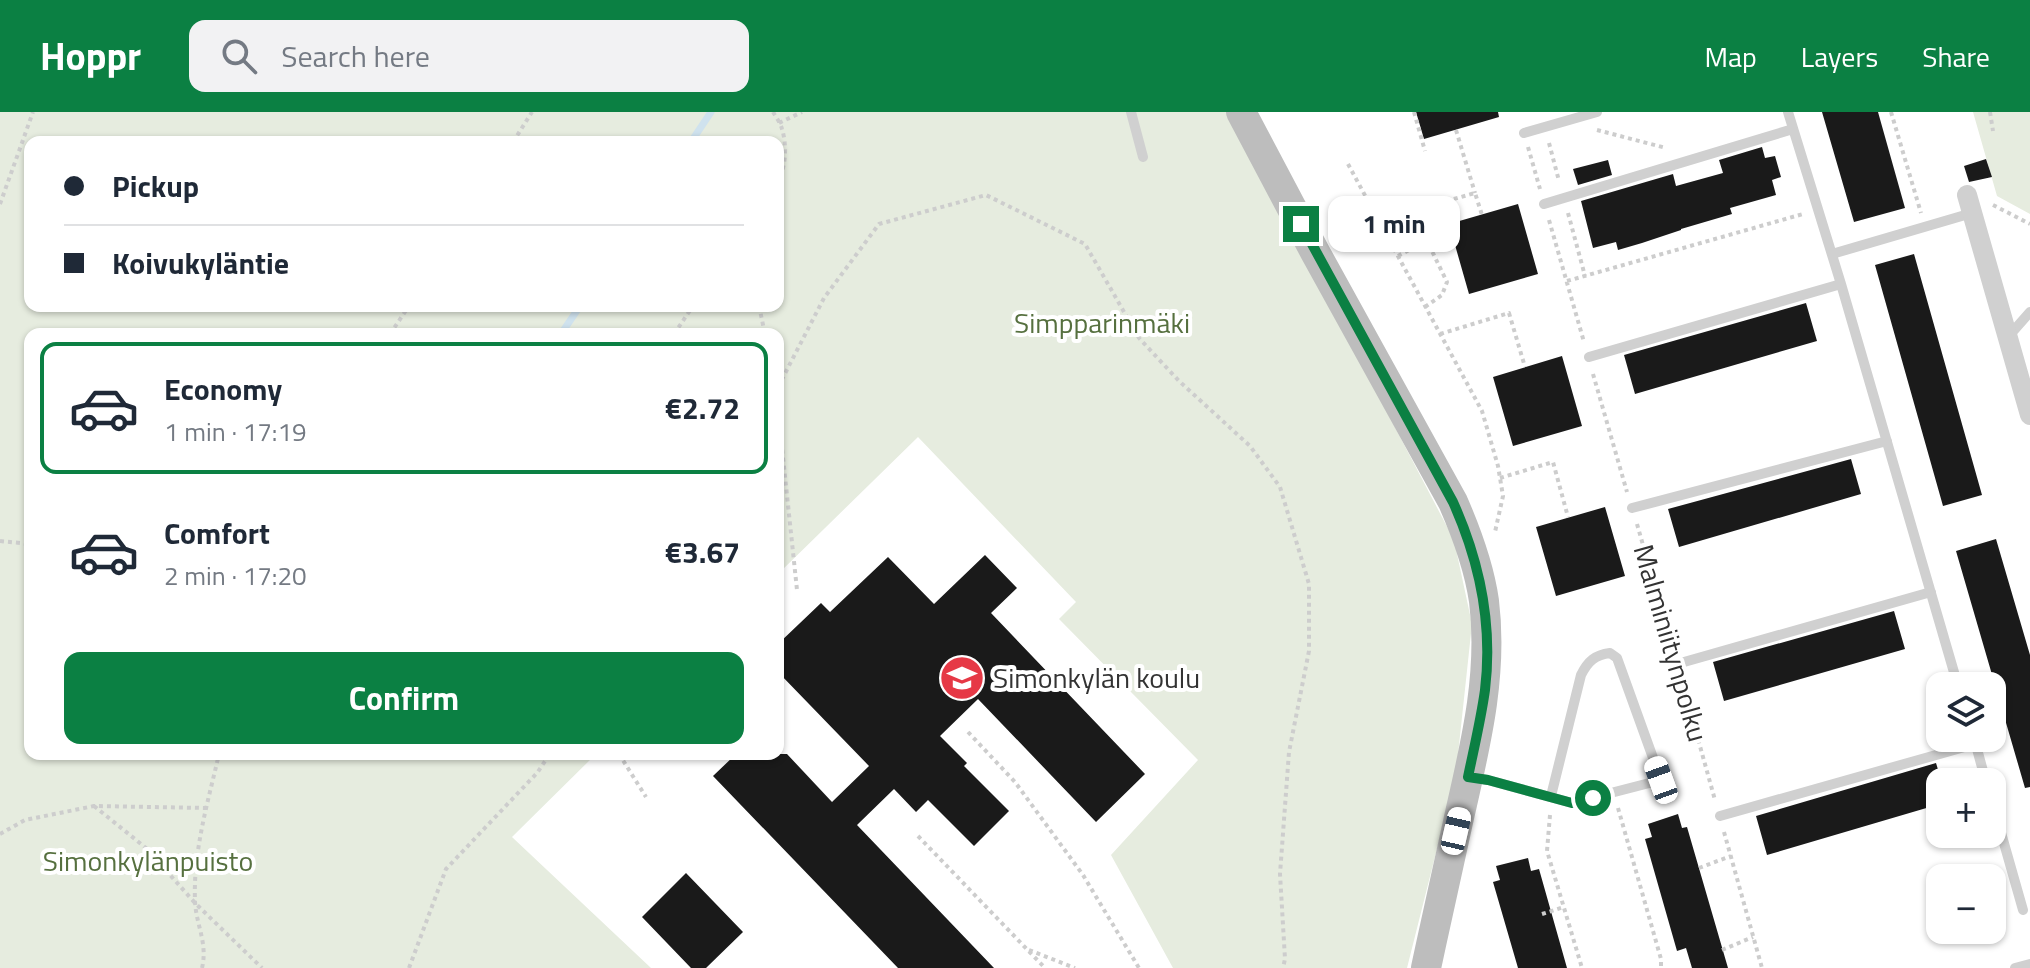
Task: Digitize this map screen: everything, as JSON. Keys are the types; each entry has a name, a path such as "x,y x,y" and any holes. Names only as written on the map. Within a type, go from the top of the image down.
{"main road":[{"path":"1241,112 1446,489 1467,535 1482,588 1487,654 1485,690 1426,968"}],"street":[{"path":"1976,203 2030,415"}],"lane":[{"path":"1131,112 1143,157"},
{"path":"1524,133 1597,112"},
{"path":"1788,112 1954,672"},
{"path":"1544,204 1793,129"},
{"path":"1832,254 1925,227 1976,203"},
{"path":"1589,357 1841,284"},
{"path":"2008,337 2030,312"},
{"path":"1632,508 1887,441"},
{"path":"1677,664 1931,592"},
{"path":"1468,777 1572,803 1661,780 1617,658 1610,653 1587,662 1581,675 1551,796"},
{"path":"1720,816 1937,752"},
{"path":"2005,848 2023,910"},
{"path":"2015,968 2030,964"}],"path":[{"path":"24,136 33,112"},
{"path":"517,136 532,112"},
{"path":"773,112 783,136"},
{"path":"779,123 802,112"},
{"path":"1414,112 1425,151"},
{"path":"1891,112 1925,227"},
{"path":"1990,112 1993,131"},
{"path":"1564,121 1699,157"},
{"path":"1456,130 1482,215"},
{"path":"0,204 24,137"},
{"path":"784,140 784,162"},
{"path":"1348,164 1482,411 1503,496 1494,534"},
{"path":"1425,307 1442,295 1447,282 1429,245 1436,204 1475,193"},
{"path":"784,375 824,298 879,224 986,195 1085,244 1139,338 1179,381 1250,446 1280,487 1309,584 1309,651 1289,752 1280,874 1283,968"},
{"path":"1976,203 2030,224"},
{"path":"1567,281 1817,210"},
{"path":"1398,256 1431,238"},
{"path":"1440,334 1509,313 1525,367"},
{"name":"Malminiitynpolku","path":"1577,319 1762,968"},
{"path":"1500,478 1553,462 1568,517"},
{"path":"784,467 797,590"},
{"path":"0,541 24,543"},
{"path":"968,732 1015,782 1083,875 1139,968"},
{"path":"202,968 206,953 195,903 198,843 218,760"},
{"path":"409,968 446,869 546,760"},
{"path":"623,760 646,797"},
{"path":"1613,792 1661,968"},
{"path":"1551,796 1547,851 1582,968"},
{"path":"0,834 25,820 94,806 207,808"},
{"path":"94,806 146,848 195,903 262,968"},
{"path":"918,836 1045,968"},
{"path":"1699,868 1731,856"},
{"path":"1542,914 1564,907"},
{"path":"1722,950 1753,937"},
{"path":"1026,949 1075,968"}],"green space":[{"path":"0,112 1228,112 1454,540 1472,624 1456,773 1407,968 1173,968 1111,855 1198,760 1059,619 1076,602 918,437 784,568 784,328 24,328 24,760 590,760 512,837 651,968 0,968"},
{"path":"1973,112 2030,112 2030,214 1997,196"}],"building":[{"path":"1416,112 1498,112 1499,117 1424,139"},
{"path":"1822,112 1878,112 1905,208 1854,222"},
{"path":"1762,147 1765,158 1775,156 1781,177 1772,180 1776,195 1730,208 1732,214 1618,250 1616,242 1593,248 1581,201 1673,174 1676,186 1723,173 1719,160"},
{"path":"1986,159 1992,177 1969,182 1964,166"},
{"path":"1608,160 1612,175 1578,185 1573,169"},
{"path":"1518,204 1538,274 1469,294 1449,224"},
{"path":"1914,254 1982,495 1943,506 1875,265"},
{"path":"1806,303 1817,341 1635,394 1624,355"},
{"path":"1562,356 1582,426 1513,446 1493,377"},
{"path":"1851,459 1861,494 1679,547 1668,509"},
{"path":"1605,507 1625,576 1556,596 1536,527"},
{"path":"1996,539 2030,655 2030,787 2025,788 2006,723 2006,672 1991,672 1956,551"},
{"path":"985,555 1017,588 991,613 1145,774 1096,822 978,699 940,736 967,763 964,766 1009,811 974,846 928,800 916,812 894,789 857,825 994,968 898,968 713,776 730,760 784,760 784,754 787,754 832,802 869,766 784,678 784,638 821,603 830,612 888,557 934,604"},
{"path":"1894,611 1905,649 1724,701 1713,662"},
{"path":"1936,763 1938,768 1926,768 1926,808 1767,855 1756,816"},
{"path":"1678,814 1682,828 1687,827 1728,968 1692,968 1686,948 1677,951 1645,839 1652,837 1648,824"},
{"path":"1528,858 1531,871 1539,869 1567,968 1518,968 1493,882 1500,880 1496,866"},
{"path":"686,873 743,932 706,968 691,968 642,917"}],"waterway":[{"path":"695,136 711,112"},
{"path":"565,328 576,312"}],"place":[{"name":"Simonkylän koulu","path":"962,678"}],"route":[{"path":"1301,224 1453,502 1474,556 1484,599 1487,654 1485,690 1468,777 1572,803 1593,798"}],"park label":[{"name":"Simpparinmäki","path":"1102,323"},
{"name":"Simonkylänpuisto","path":"148,861"}]}
